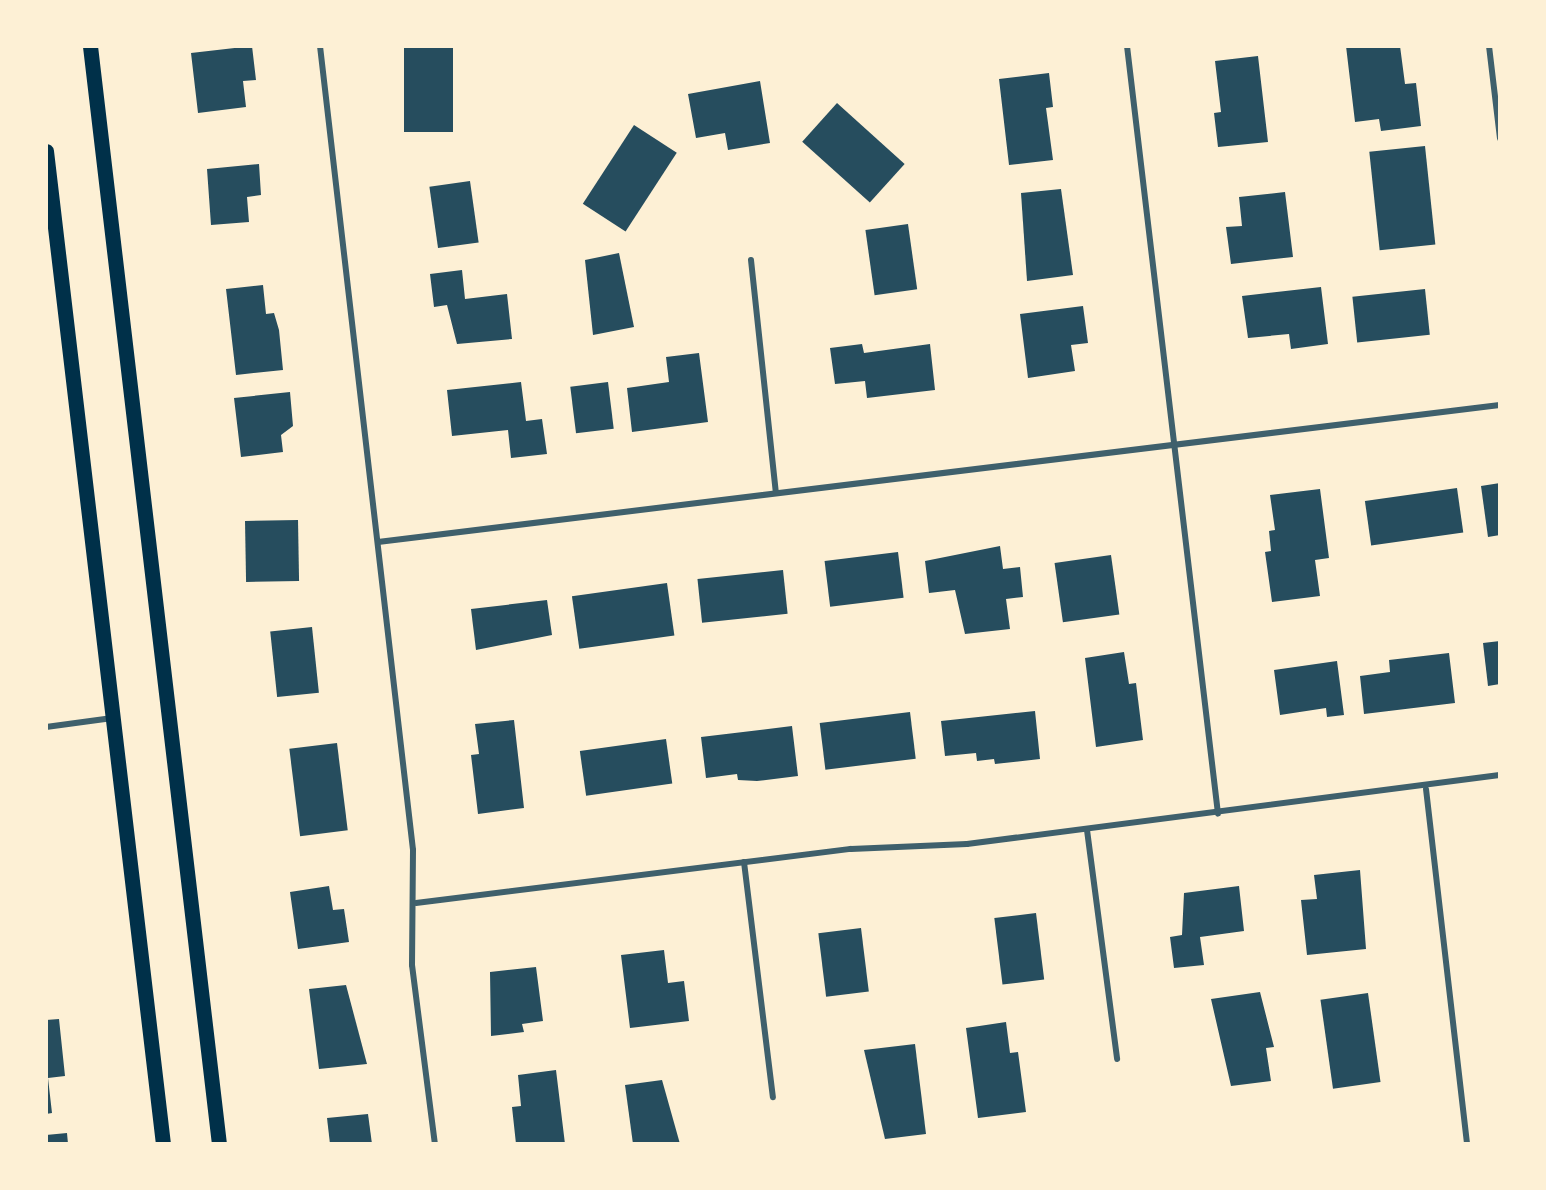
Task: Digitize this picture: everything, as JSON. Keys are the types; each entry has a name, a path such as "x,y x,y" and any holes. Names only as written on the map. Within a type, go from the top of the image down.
{"main road":[{"path":"90,46 219,1143"},
{"path":"46,151 163,1143"}],"street":[{"path":"320,46 378,542 416,903 412,965 435,1143"},
{"path":"1127,46 1218,814"},
{"path":"1489,46 1500,138"},
{"path":"751,260 776,493"},
{"path":"378,542 1500,405"},
{"path":"46,727 113,718"},
{"path":"416,903 744,862 1087,830 1426,789 1500,775"},
{"path":"1426,789 1467,1143"},
{"path":"1087,830 1117,1059"},
{"path":"744,862 773,1097"}],"building":[{"path":"252,46 256,80 243,81 246,107 198,113 191,53"},
{"path":"404,46 453,46 453,132 404,132"},
{"path":"1346,46 1400,46 1405,84 1416,83 1421,126 1381,131 1379,119 1355,122"},
{"path":"1258,56 1268,142 1218,147 1214,113 1221,112 1215,61"},
{"path":"1049,73 1053,107 1046,108 1053,160 1009,165 999,79"},
{"path":"760,81 770,143 728,150 725,133 696,138 688,94"},
{"path":"837,103 905,164 870,203 802,142"},
{"path":"634,125 677,153 626,232 583,204"},
{"path":"1425,146 1435,244 1380,250 1369,152"},
{"path":"259,164 261,195 247,197 249,222 211,225 207,169"},
{"path":"470,181 479,242 438,248 429,187"},
{"path":"1061,189 1073,275 1027,281 1021,193"},
{"path":"1285,192 1293,257 1231,264 1226,227 1242,226 1239,197"},
{"path":"908,224 917,289 875,295 865,230"},
{"path":"619,253 634,327 593,335 585,260"},
{"path":"462,270 465,299 507,294 512,339 457,344 447,305 434,307 430,274"},
{"path":"263,285 266,314 274,313 279,330 283,370 236,375 226,289"},
{"path":"1321,287 1328,344 1291,349 1289,334 1248,338 1242,296"},
{"path":"1425,289 1430,335 1357,342 1352,297"},
{"path":"1083,306 1088,343 1071,345 1075,371 1028,378 1020,314"},
{"path":"862,344 864,353 930,344 935,390 867,398 865,381 835,384 830,348"},
{"path":"699,353 708,422 632,432 627,388 669,382 666,357"},
{"path":"521,382 526,421 542,419 547,454 511,458 508,430 452,436 447,390"},
{"path":"608,382 614,429 576,433 570,387"},
{"path":"290,392 293,426 281,435 283,452 241,457 234,398"},
{"path":"1500,483 1500,535 1488,537 1481,486"},
{"path":"1457,488 1463,533 1371,546 1365,501"},
{"path":"1320,489 1329,558 1315,560 1320,596 1272,602 1265,552 1271,551 1269,531 1275,530 1270,495"},
{"path":"298,520 299,581 246,582 245,521"},
{"path":"1000,546 1003,569 1020,567 1023,597 1006,599 1010,629 965,634 955,590 929,593 925,561"},
{"path":"898,552 904,598 830,607 825,561"},
{"path":"1111,555 1119,614 1063,622 1055,563"},
{"path":"783,570 788,614 702,623 697,579"},
{"path":"667,583 674,635 579,649 572,596"},
{"path":"547,600 552,635 476,650 471,609"},
{"path":"312,627 319,693 277,697 270,631"},
{"path":"1500,641 1500,684 1488,686 1483,643"},
{"path":"1124,652 1129,684 1136,683 1143,740 1096,747 1085,658"},
{"path":"1449,653 1455,703 1364,714 1360,676 1390,672 1389,660"},
{"path":"1337,661 1344,715 1327,717 1326,708 1280,715 1274,670"},
{"path":"1035,711 1040,759 995,764 994,759 977,761 976,753 945,756 941,721"},
{"path":"910,712 916,759 825,770 820,723"},
{"path":"514,720 524,808 478,814 471,755 479,754 475,724"},
{"path":"792,726 798,776 757,781 738,780 737,774 706,778 701,737"},
{"path":"666,739 672,784 586,796 580,751"},
{"path":"337,743 348,830 300,836 289,749"},
{"path":"1360,870 1366,949 1307,955 1301,900 1317,899 1314,875"},
{"path":"329,886 333,910 344,909 349,942 298,949 290,892"},
{"path":"1239,886 1244,931 1200,937 1204,965 1174,968 1170,937 1182,935 1184,893"},
{"path":"1036,913 1044,980 1002,985 994,918"},
{"path":"861,928 869,992 826,997 818,933"},
{"path":"664,950 668,983 684,981 689,1021 630,1028 621,955"},
{"path":"536,967 543,1021 522,1024 524,1032 491,1036 490,972"},
{"path":"346,985 367,1064 319,1069 309,989"},
{"path":"1260,992 1274,1047 1266,1048 1271,1081 1231,1086 1211,999"},
{"path":"1368,993 1381,1082 1333,1089 1320,1000"},
{"path":"59,1019 65,1076 48,1078 52,1113 46,1114 46,1020"},
{"path":"1006,1022 1010,1053 1018,1052 1026,1112 978,1118 966,1028"},
{"path":"915,1044 926,1134 885,1139 864,1050"},
{"path":"556,1070 565,1144 516,1144 512,1107 521,1106 518,1075"},
{"path":"662,1080 680,1144 633,1144 625,1085"},
{"path":"368,1114 372,1144 330,1144 327,1118"},
{"path":"67,1133 68,1144 46,1144 46,1135"}]}
